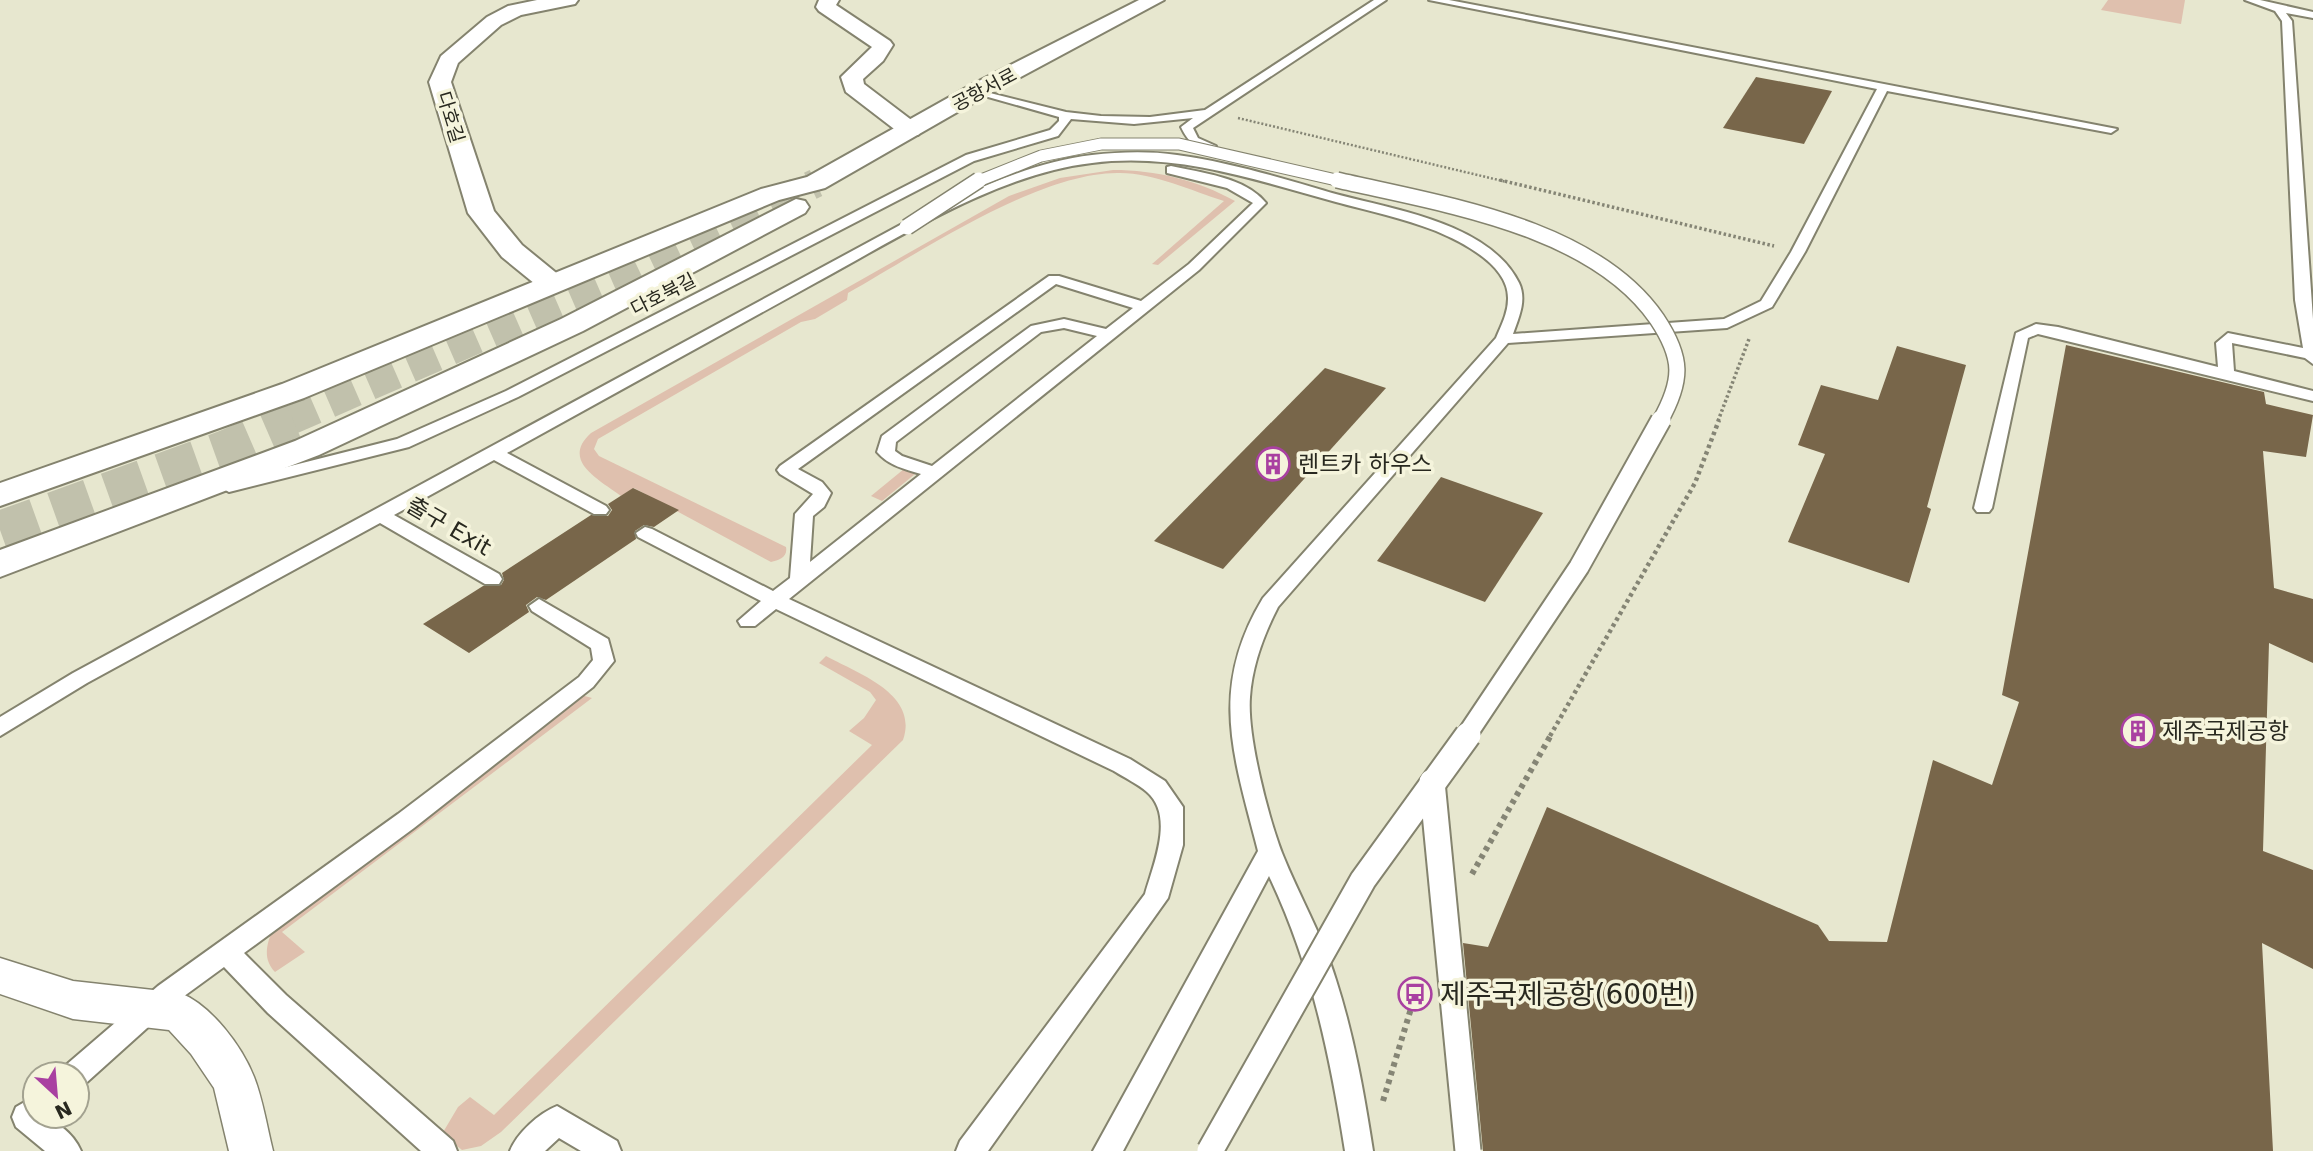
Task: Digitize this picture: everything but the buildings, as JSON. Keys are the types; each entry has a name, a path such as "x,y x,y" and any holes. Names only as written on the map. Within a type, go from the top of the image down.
{"street":[{"name":"다호길","path":"550,282 512,251 481,213 440,82 448,60 494,21 515,10 568,0"},
{"path":"829,0 826,7 883,45 876,57 852,77 854,87 910,130"},
{"name":"공항서로","path":"816,183 978,91 1153,0"},
{"path":"0,495 293,391 550,282 770,194 816,183"},
{"path":"0,564 307,448 572,325 808,201 816,183"},
{"path":"0,976 73,1000 180,1012 206,1040 234,1080 251,1151"}],"lane":[{"path":"1212,149 1193,140 1187,127 1381,0"},
{"path":"1434,0 2111,129"},
{"path":"2250,0 2313,17"},
{"path":"2226,374 2224,343 2228,338 2312,357 2307,297 2298,242 2287,21 2278,9"},
{"path":"2287,21 2313,17"},
{"path":"1503,339 1727,323 1767,304 1798,252 1884,87"},
{"path":"978,91 1065,115 1102,121 1156,122 1210,111"},
{"name":"다호북길","path":"173,500 403,443 512,394 970,158 1054,133 1065,122 1065,115"},
{"path":"0,728 80,678 906,227 981,179 1006,167 1053,153 1101,145 1141,142 1212,149 1511,224 1552,238 1585,254 1643,299 1674,344 1679,376 1667,409 1572,578 1502,687 1363,880 1210,1151"},
{"path":"906,227 1025,175 1088,160 1158,157 1216,166 1410,218 1461,238 1498,266 1515,292 1516,306 1503,339 1270,603 1254,634 1239,698 1245,758 1270,852 1302,919 1323,980 1344,1059 1359,1151"},
{"path":"748,621 1194,267 1251,215 1260,203 1258,199 1238,188 1193,175 1153,167 1125,167 1059,175 951,207"},
{"path":"2298,242 2313,252"},
{"path":"799,581 804,514 818,503 822,493 816,486 786,470 1015,304 1054,279 1144,307"},
{"path":"934,473 891,458 886,452 888,440 1036,329 1052,324 1074,324 1108,335"},
{"path":"1983,508 2021,336 2036,329 2058,332 2313,396"},
{"path":"495,453 600,510"},
{"name":"출구 Exit","path":"380,515 492,579"},
{"path":"645,533 775,600 1122,765 1157,787 1171,807 1171,845 1156,898 970,1151"},
{"path":"91,1060 148,1009 417,813 598,670 604,661 601,644 539,606"},
{"path":"1432,782 1468,1151"},
{"path":"1107,1151 1270,852"},
{"path":"226,953 277,1004 443,1151"},
{"path":"524,1151 557,1120 607,1151"},
{"path":"41,1130 66,1151"}],"path":[{"path":"1210,111 1798,252"},
{"path":"1465,887 1695,483 1741,354 1767,304"},
{"path":"1380,1113 1422,972"}],"shaded area":[{"path":"2108,0 2185,0 2181,24 2101,10"},
{"path":"1113,170 1176,178 1206,187 1235,201 1158,265 1152,264 1224,201 1159,179 1133,174 1088,176 1054,185 981,217 944,237 848,293 847,300 815,319 801,322 598,439 594,449 599,456 786,547 786,553 780,559 771,562 634,488 621,496 586,469 581,461 583,443 591,433 1009,196 1060,178"},
{"path":"904,469 915,474 882,501 871,496"},
{"path":"826,656 869,678 894,698 902,710 906,724 903,740 501,1132 481,1146 462,1150 442,1134 458,1107 470,1097 494,1115 872,745 849,731 864,718 876,700 870,692 819,663"},
{"path":"581,695 592,698 282,932 305,952 275,972 267,956 273,928"}],"tunnel":[{"path":"289,421 617,278 816,183"},
{"path":"0,530 226,449 293,420"}],"place":[{"name":"렌트카 하우스","path":"1273,464"},
{"name":"제주국제공항","path":"2138,731"},
{"name":"제주국제공항(600번)","path":"1415,994"}]}
